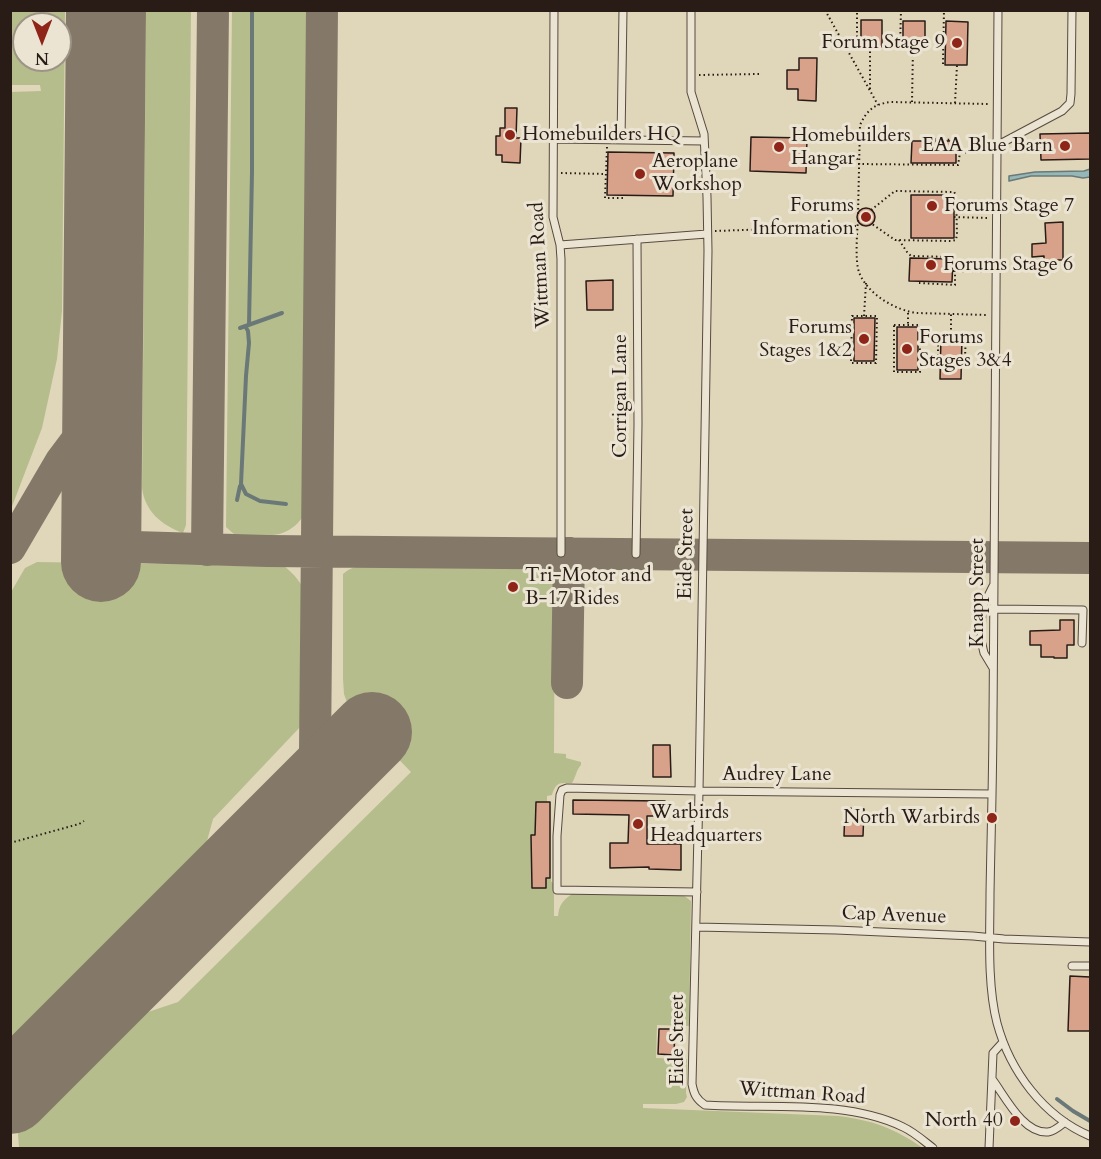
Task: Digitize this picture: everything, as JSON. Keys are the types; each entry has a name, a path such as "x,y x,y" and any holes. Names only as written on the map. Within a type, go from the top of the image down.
{"lane":[{"name":"Wittman Road","path":"554,10 554,217 560,245 561,553"},
{"path":"621,140 623,10"},
{"name":"Eide Street","path":"691,10 691,92 704,134 708,251 692,1084 697,1100"},
{"name":"Knapp Street","path":"998,10 998,219 990,937 993,1001 1003,1042 1027,1086 1053,1113 1090,1136"},
{"path":"998,148 1062,111 1070,103 1072,10"},
{"path":"554,139 704,141"},
{"path":"560,245 707,234"},
{"name":"Corrigan Lane","path":"636,554 637,239"},
{"path":"994,584 982,608 981,640 984,653 994,669"},
{"path":"994,609 1083,610 1082,644"},
{"name":"Audrey Lane","path":"697,892 557,890 557,836 561,792 567,788 992,794"},
{"name":"Cap Avenue","path":"696,927 836,930 1090,942"},
{"path":"1072,966 1090,966"},
{"path":"989,1149 993,1053 1003,1042"},
{"path":"992,1079 1014,1111 1028,1126 1048,1132 1065,1122"},
{"name":"Wittman Road","path":"697,1100 705,1105 794,1107 861,1112 905,1128 933,1149"}],"path":[{"path":"825,10 879,105"},
{"path":"857,10 857,46"},
{"path":"900,47 901,10"},
{"path":"943,64 944,10"},
{"path":"870,47 870,90"},
{"path":"912,103 913,48"},
{"path":"955,104 957,65"},
{"path":"691,75 759,74"},
{"path":"858,214 860,125 864,116 872,108 891,102 998,104"},
{"path":"858,164 958,165 959,140 923,139"},
{"path":"607,140 605,198 624,198"},
{"path":"958,153 998,148"},
{"path":"807,155 858,159"},
{"path":"554,173 606,174"},
{"path":"871,210 895,191 954,192 956,195 956,240 895,240 872,224"},
{"path":"955,217 998,219"},
{"path":"858,220 858,271 866,283 887,303 908,312 997,314"},
{"path":"707,234 715,231 857,226"},
{"path":"898,240 911,256 953,256 955,258 955,285 919,283"},
{"path":"954,271 997,272"},
{"path":"864,316 866,283"},
{"path":"908,312 908,326"},
{"path":"951,314 951,334"},
{"path":"852,316 864,316 877,316 876,363 851,363 852,316"},
{"path":"894,325 908,326 920,326 920,372 894,372 894,325"},
{"path":"938,369 938,334 966,334 965,357"},
{"path":"10,843 84,821"}],"green space":[{"path":"11,10 65,11 12,12 12,72 64,72 62,311 57,359 42,428 11,509 11,92 41,91 40,85 11,85"},
{"path":"146,11 191,11 186,525 183,533 168,526 155,516 147,504 142,488"},
{"path":"232,11 313,11 308,500 303,517 295,526 285,532 269,535 235,535 226,527"},
{"path":"37,562 284,566 297,579 307,596 306,707 301,726 213,819 201,863 11,1056 11,592 25,568"},
{"path":"396,563 555,564 554,753 566,754 566,758 581,762 581,765 572,783 559,784 552,795 547,796 547,802 536,802 535,835 531,835 531,877 539,878 540,888 546,888 546,878 551,878 554,885 554,916 558,916 562,903 572,894 683,895 691,901 689,1026 657,1025 656,1058 687,1059 687,1097 684,1102 676,1104 643,1104 643,1108 838,1116 892,1130 923,1148 19,1147 19,1127 127,1019 178,1002 411,772 349,708 344,694 343,574 355,567"}],"water":[{"path":"1090,169 1090,177 1031,176 1009,181 1009,176 1035,172"}],"building":[{"path":"861,20 882,20 882,47 861,47"},
{"path":"903,21 925,21 925,48 903,48"},
{"name":"Forum Stage 9","path":"946,21 968,22 967,65 945,65"},
{"path":"799,58 817,58 816,101 798,100 798,89 787,89 787,70 799,70"},
{"name":"Homebuilders HQ","path":"505,108 517,108 516,138 521,138 520,163 502,162 502,155 496,155 496,136 500,136 500,128 505,128"},
{"name":"EAA Blue Barn","path":"1090,133 1090,159 1041,160 1040,134"},
{"name":"Homebuilders Hangar","path":"751,137 807,138 806,173 750,171"},
{"path":"912,141 956,141 956,163 911,163"},
{"name":"Aeroplane Workshop","path":"608,152 674,153 673,196 607,195"},
{"name":"Forums Stage 7","path":"911,195 954,195 954,238 911,238"},
{"name":"Forums Information","path":"866,208 872,211 875,217 872,223 866,226 860,223 857,217 860,211"},
{"path":"1063,222 1063,260 1044,260 1044,256 1032,257 1032,244 1046,243 1045,223"},
{"name":"Forums Stage 6","path":"910,258 953,259 952,282 909,281"},
{"path":"613,280 613,310 587,310 586,281"},
{"name":"Forums Stages 1&2","path":"854,318 875,318 874,361 854,361"},
{"name":"Forums Stages 3&4","path":"897,327 918,327 918,370 897,370"},
{"path":"941,336 962,337 961,379 940,379"},
{"path":"1060,620 1074,620 1074,645 1067,645 1067,658 1041,657 1041,645 1030,645 1030,631 1060,630"},
{"path":"653,745 670,745 671,777 653,777"},
{"path":"573,800 665,801 665,816 647,816 647,844 681,844 681,870 649,869 649,867 610,868 610,843 628,843 629,815 573,814"},
{"path":"536,802 550,802 550,878 546,878 546,888 532,888 531,835 535,835"},
{"path":"845,808 864,809 863,836 844,836"},
{"path":"1070,976 1090,977 1090,1031 1068,1031"},
{"path":"659,1029 675,1029 674,1055 658,1054"}],"waterway":[{"path":"249,325 252,10"},
{"path":"240,328 282,313"},
{"path":"245,326 249,343 241,484 246,494 260,501 286,504"},
{"path":"237,500 240,486"},
{"path":"1057,1099 1090,1121"}],"taxiway":[{"path":"207,550 213,10"},
{"path":"298,806 313,784 315,750 322,10"},
{"path":"10,548 61,461 103,405"},
{"path":"101,546 267,551 1090,558"},
{"path":"567,683 569,553"}],"runway":[{"path":"101,562 106,10"},
{"path":"10,1094 372,732"}],"place":[{"name":"Forum Stage 9","path":"957,43"},
{"name":"Homebuilders HQ","path":"510,135"},
{"name":"EAA Blue Barn","path":"1065,146"},
{"name":"Homebuilders Hangar","path":"779,147"},
{"name":"Aeroplane Workshop","path":"640,174"},
{"name":"Forums Stage 7","path":"932,206"},
{"name":"Forums Information","path":"866,217"},
{"name":"Forums Stage 6","path":"931,265"},
{"name":"Forums Stages 1&2","path":"864,339"},
{"name":"Forums Stages 3&4","path":"907,349"},
{"name":"Tri-Motor and B-17 Rides","path":"513,587"},
{"name":"North Warbirds","path":"992,818"},
{"name":"Warbirds Headquarters","path":"638,824"},
{"name":"North 40","path":"1015,1121"}]}
